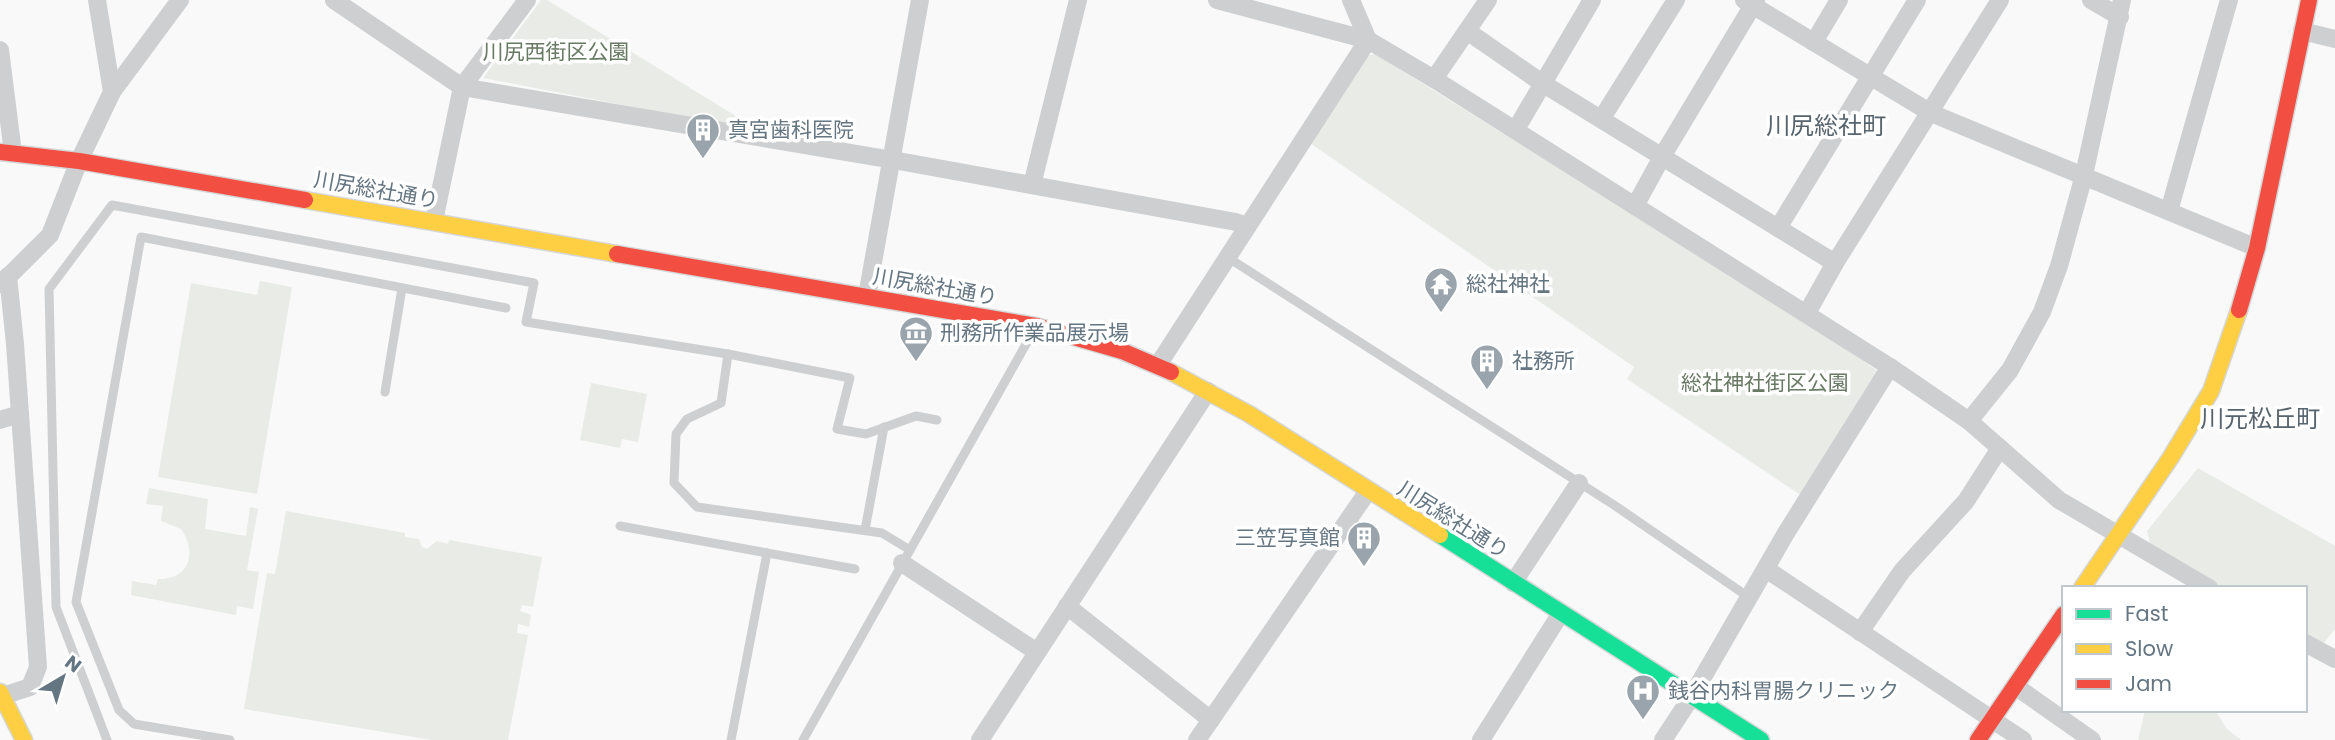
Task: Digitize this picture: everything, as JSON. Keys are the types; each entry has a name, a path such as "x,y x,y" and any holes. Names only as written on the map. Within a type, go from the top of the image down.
{"main road":[{"path":"2083,586 2171,457 2211,391 2231,339 2257,248 2309,0"},
{"name":"川尻総社通り","path":"7,153 79,161 1036,326 1122,351 1158,365 1208,391 1755,738"},
{"path":"1978,740 2062,617"},
{"path":"1,696 24,740"}],"street":[{"path":"97,0 112,92"},
{"path":"1,696 30,687 38,667 20,414 4,281 50,235 79,161 112,92 180,0"},
{"path":"334,0 462,87 893,160 1246,226"},
{"path":"434,221 462,87 527,0"},
{"path":"867,296 920,0"},
{"path":"1032,185 1078,0"},
{"path":"1217,0 1367,40 1434,79 1890,367 1969,421 2059,500 2205,586"},
{"path":"1352,0 1367,40"},
{"path":"1434,79 1488,0"},
{"path":"1516,129 1592,0"},
{"path":"1602,118 1676,0"},
{"path":"1814,42 1839,0"},
{"path":"1778,228 1917,0"},
{"path":"1807,313 1835,263 2000,0"},
{"path":"1969,421 2010,370 2042,312 2059,266 2084,175 2121,8 2091,0"},
{"path":"2169,211 2229,0"},
{"path":"1635,206 1751,2 1931,113 2257,248"},
{"path":"1467,30 1542,83 1835,263"},
{"path":"2302,31 2335,38"},
{"path":"1158,365 1367,40"},
{"path":"0,50 7,153"},
{"path":"1663,740 1692,696 1786,533 1890,367"},
{"path":"980,740 1208,391"},
{"path":"0,420 20,414"},
{"path":"1860,632 1902,571 1966,501 2000,448"},
{"path":"1513,583 1578,483"},
{"path":"1197,740 1368,491"},
{"path":"906,557 1037,652"},
{"path":"1766,569 2023,740"},
{"path":"1067,606 1210,720"},
{"path":"1480,740 1561,613"},
{"path":"2307,644 2335,659"},
{"path":"2015,686 2092,740"}],"lane":[{"path":"107,740 56,607 49,289 112,205 534,283 526,321 728,354 850,378 837,429 866,434 916,416 937,420"},
{"path":"230,740 134,724 119,710 76,602 141,237 506,309"},
{"path":"1227,257 1578,483 1749,598"},
{"path":"385,392 402,288"},
{"path":"803,740 1036,326"},
{"path":"728,354 721,403 687,419 676,435 674,483 697,507 882,533 906,557"},
{"path":"865,530 884,427"},
{"path":"620,526 855,569"},
{"path":"732,740 767,553"}],"green space":[{"name":"川尻西街区公園","path":"541,0 547,0 762,132 483,78"},
{"name":"総社神社街区公園","path":"1375,54 1801,318 1879,372 1802,496 1627,379 1634,367 1310,143 1365,56"},
{"path":"260,281 292,287 257,494 158,477 191,283 257,295"},
{"path":"591,383 647,394 638,442 622,439 620,448 580,440"},
{"path":"2198,468 2335,546 2335,629 2323,644 2307,635 2307,586 2216,586 2152,550 2147,531"},
{"path":"149,488 208,499 205,529 246,536 250,507 258,509 247,570 259,572 253,609 237,606 236,615 131,595 132,581 156,585 158,579 177,575 188,563 189,547 181,529 161,521 163,506 146,504"},
{"path":"286,511 405,533 405,537 419,539 422,547 427,549 437,541 448,544 449,540 542,557 533,607 522,605 520,611 531,615 529,627 518,624 517,633 528,635 508,740 432,740 244,709 267,573 275,574"},
{"path":"2145,712 2216,712 2226,728 2241,740 2138,740"}],"traffic: fast":[{"path":"1440,535 1761,740"}],"traffic: slow":[{"path":"305,200 617,254"},
{"path":"2083,586 2171,457 2211,391 2239,310"},
{"path":"1171,372 1249,414 1440,535"},
{"path":"0,692 24,740"}],"traffic: jam":[{"path":"2239,310 2257,248 2309,0"},
{"path":"0,152 79,161 305,200"},
{"path":"617,254 1036,326 1122,351 1171,372"},
{"path":"1978,740 2062,617"}],"place":[{"name":"真宮歯科医院","path":"703,160"},
{"name":"総社神社","path":"1441,314"},
{"name":"刑務所作業品展示場","path":"916,363"},
{"name":"社務所","path":"1487,391"},
{"name":"三笠写真館","path":"1364,568"},
{"name":"銭谷内科胃腸クリニック","path":"1643,721"}],"district":[{"name":"川尻総社町","path":"1826,126"},
{"name":"川元松丘町","path":"2260,419"}]}
